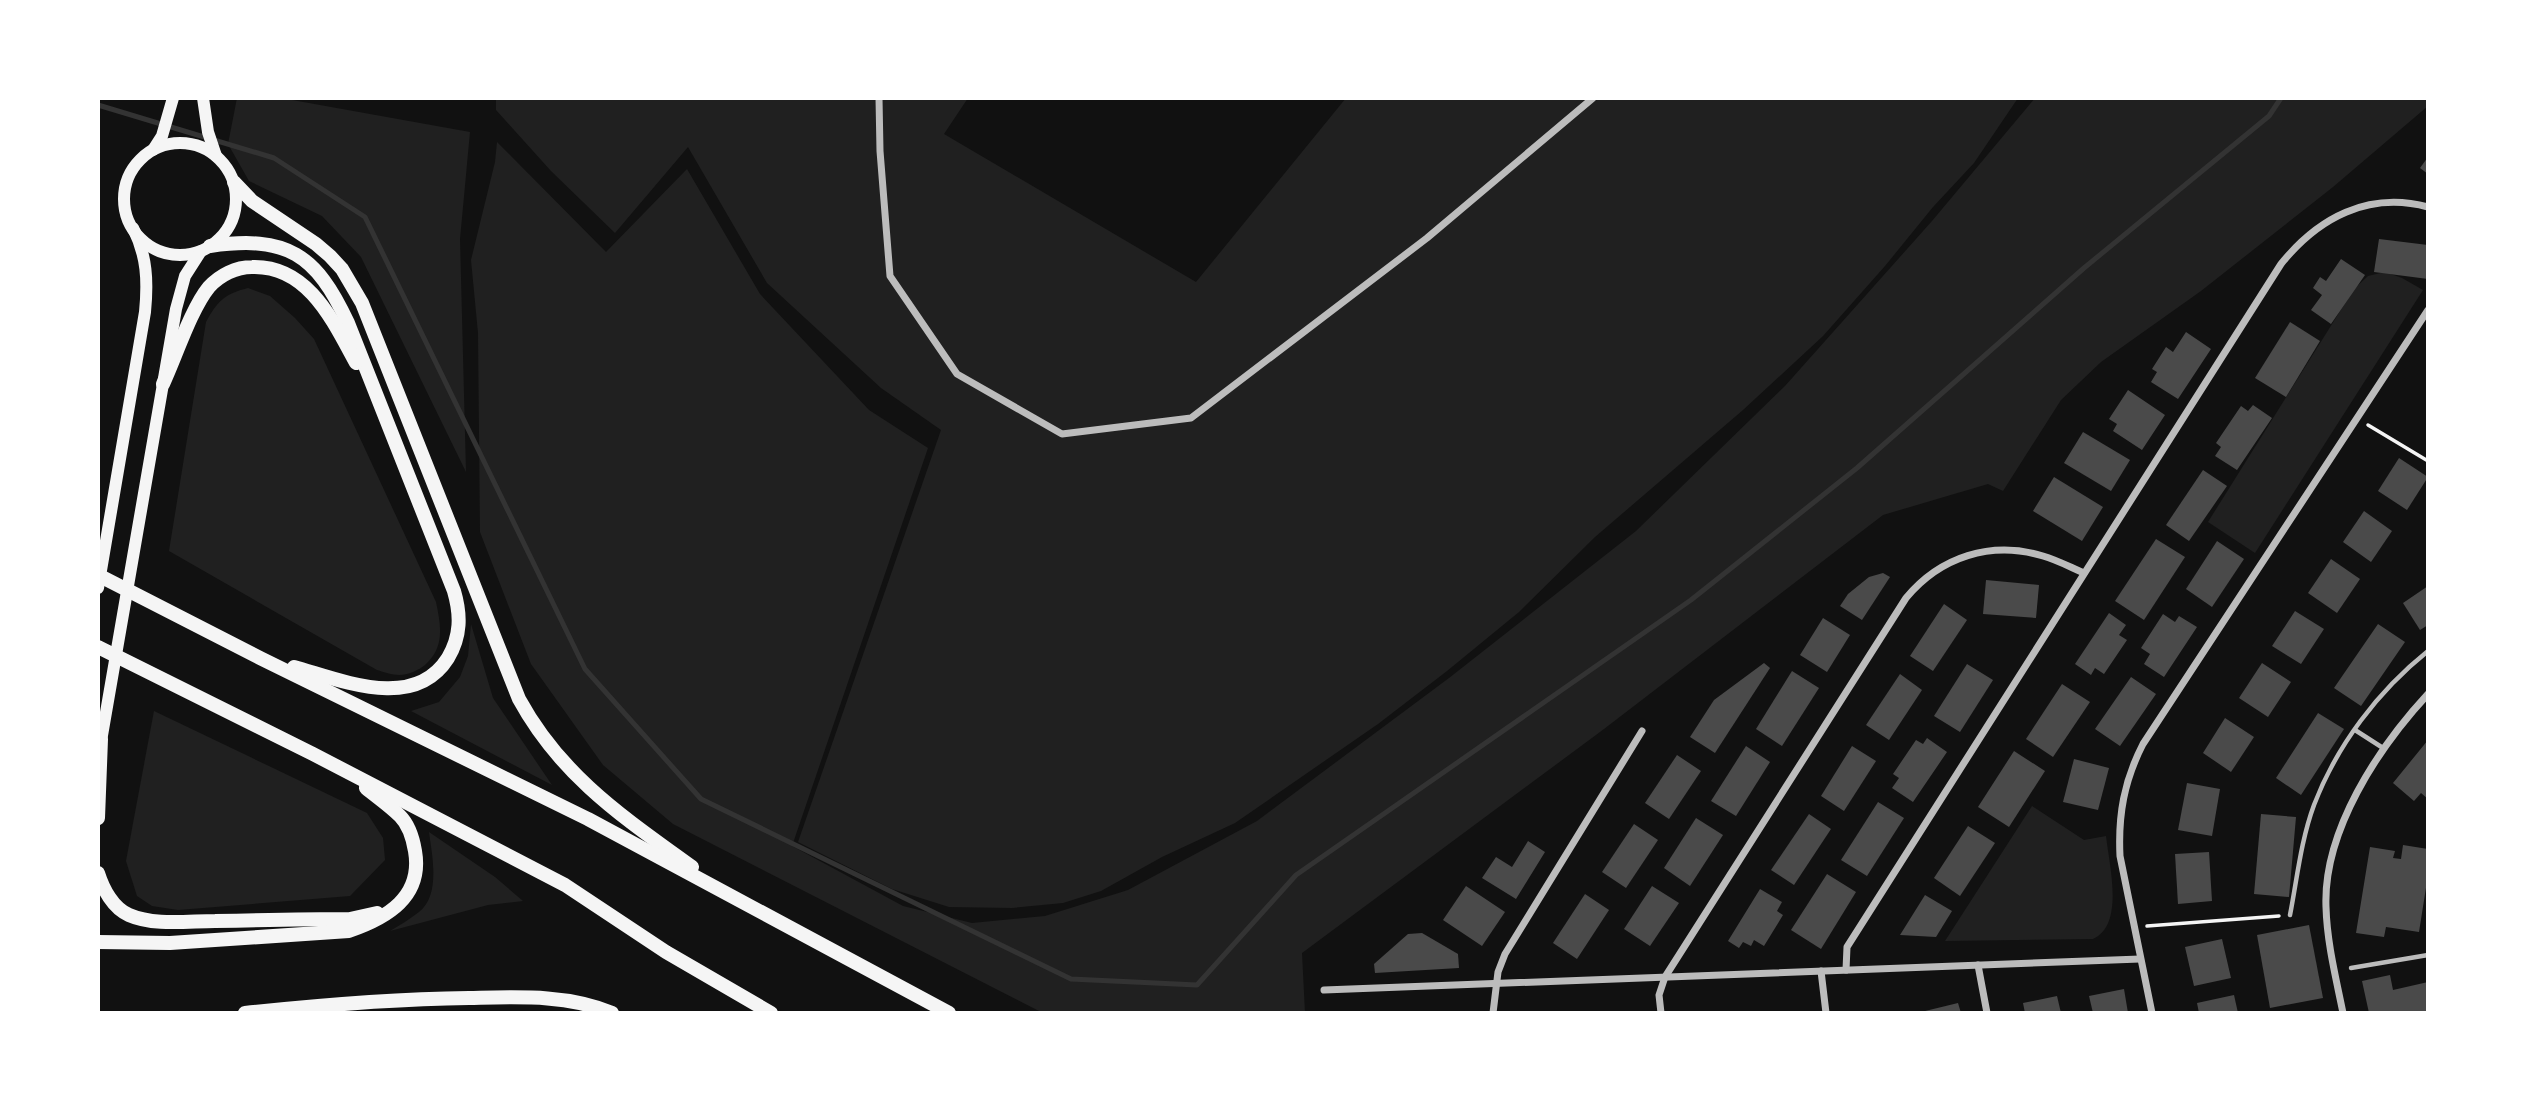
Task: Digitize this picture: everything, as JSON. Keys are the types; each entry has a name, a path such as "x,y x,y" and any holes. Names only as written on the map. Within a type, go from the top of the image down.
{"highway":[{"path":"234,182 253,201 323,250 342,269 353,286 519,699 540,734 592,792 736,899"},
{"path":"206,248 237,242 271,244 306,261 330,288 348,323 459,608 460,625 450,654 442,666 420,683 391,688 371,687 260,658"},
{"path":"163,384 200,301 209,288 230,272 259,266 286,273 322,304 384,414"},
{"path":"98,575 588,819 949,1013"},
{"path":"98,647 313,754 565,885 605,909 666,952 771,1013"},
{"path":"98,818 101,739"},
{"path":"98,942 170,943 349,931 375,922 404,900 411,888 416,869 412,836 402,817 365,788 313,754"},
{"path":"98,873 103,888 116,905 126,914 140,919 349,919 374,915 404,900"},
{"path":"245,1013 393,999 532,997 597,1007 612,1013"}],"main road":[{"path":"153,150 162,136 173,98"},
{"path":"203,98 208,132 216,156"},
{"path":"98,589 146,302 148,275 140,243 126,212 125,194 129,176 139,161 153,150 169,144 186,143 202,147 216,156 227,168 234,182 236,200 233,218 224,234 206,248 185,276 179,292 98,758"},
{"path":"133,228 144,242 157,250 187,255 206,248"}],"street":[{"path":"879,98 880,150 890,276 957,374 1062,434 1191,418 1427,239 1593,98"},
{"path":"1846,970 1847,947 2281,264 2299,242 2317,228 2352,210 2388,202 2410,202 2428,207"},
{"path":"2152,1013 2120,856 2119,829 2125,784 2143,744 2428,310"},
{"path":"1661,1013 1659,995 1665,977 1906,598 1919,582 1959,557 2003,549 2044,556 2084,573"},
{"path":"2343,1013 2329,945 2325,905 2330,867 2344,822 2361,785 2383,748 2428,694"},
{"path":"1493,1013 1500,963 1642,731"},
{"path":"1324,990 2140,959"},
{"path":"1978,965 1987,1013"},
{"path":"1821,971 1826,1013"}],"lane":[{"path":"2290,915 2314,806 2330,770 2376,701 2405,669 2428,651"},
{"path":"2355,730 2383,748"},
{"path":"2351,968 2428,955"}],"path":[{"path":"2357,418 2428,461"},
{"path":"2134,927 2290,915"}],"shaded area":[{"path":"237,98 281,98 470,132 460,239 466,472 361,257 322,216 249,181 228,144"},
{"path":"496,98 968,98 944,134 1196,282 1346,98 2018,98 1974,163 1823,336 1743,410 1595,537 1519,612 1447,671 1378,724 1235,823 1162,857 1101,891 1063,903 1012,908 949,907 892,889 798,842 941,430 881,388 767,283 688,147 615,233 551,171 496,110"},
{"path":"2035,98 2428,98 2428,106 2333,187 2201,291 2101,362 2061,400 2003,491 1988,484 1883,515 1604,729 1302,953 1305,1013 1043,1013 673,824 603,765 531,664 480,532 478,333 471,260 495,162 497,142 606,252 687,169 760,294 869,410 928,448 792,846 903,906 972,923 1045,916 1128,890 1257,821 1449,678 1636,531 1785,386 1932,221"},
{"path":"2385,272 2423,290 2255,553 2208,522 2354,289 2368,276"},
{"path":"248,288 270,296 314,339 436,602 439,643 423,667 413,672 396,675 377,670 169,551 206,322 222,300"},
{"path":"471,624 493,698 552,785 411,711 439,702 460,677 468,656"},
{"path":"154,711 367,813 383,838 385,860 350,896 178,910 152,906 137,896 126,861"},
{"path":"2032,806 2084,840 2106,836 2113,893 2109,921 2103,932 2093,939 1945,941"},
{"path":"429,832 495,877 523,901 488,905 390,931 419,912 430,896 433,863"}],"building":[{"path":"2428,157 2428,174 2420,168"},
{"path":"2379,239 2428,245 2428,279 2374,272"},
{"path":"2341,259 2365,275 2331,324 2311,310 2322,295 2313,288 2320,277 2326,281"},
{"path":"2290,322 2320,341 2286,397 2255,378"},
{"path":"2186,332 2211,349 2178,399 2151,382 2157,372 2152,369 2166,347 2173,352"},
{"path":"2128,390 2165,415 2142,450 2113,431 2117,424 2109,419"},
{"path":"2253,405 2272,418 2237,470 2215,456 2221,447 2216,443 2241,406 2248,411"},
{"path":"2083,432 2130,460 2111,491 2064,463"},
{"path":"2399,458 2428,477 2407,510 2378,491"},
{"path":"2203,470 2227,486 2189,541 2166,525"},
{"path":"2054,477 2103,507 2082,541 2033,511"},
{"path":"2364,511 2392,531 2371,562 2343,542"},
{"path":"2156,539 2185,557 2144,620 2115,601"},
{"path":"2217,541 2244,559 2212,607 2186,589"},
{"path":"2331,559 2360,579 2337,613 2308,593"},
{"path":"1883,573 1890,577 1862,620 1840,606 1848,594 1869,577"},
{"path":"1986,580 2039,585 2036,618 1983,614"},
{"path":"2428,586 2428,625 2420,630 2403,603"},
{"path":"1944,604 1967,620 1933,671 1910,656"},
{"path":"2295,611 2324,629 2301,664 2272,646"},
{"path":"2109,613 2126,625 2119,635 2127,640 2104,674 2095,668 2091,675 2075,664"},
{"path":"2163,614 2175,622 2179,616 2197,627 2164,677 2144,664 2150,654 2141,648"},
{"path":"1823,618 1850,635 1827,672 1800,655"},
{"path":"2378,624 2405,642 2361,706 2334,688"},
{"path":"1764,663 1770,668 1715,753 1690,737 1714,700"},
{"path":"2262,663 2291,682 2268,717 2239,698"},
{"path":"1967,664 1993,680 1960,732 1934,716"},
{"path":"1792,671 1819,688 1782,746 1756,729"},
{"path":"1900,674 1922,690 1889,740 1866,725"},
{"path":"2131,677 2156,694 2120,746 2095,729"},
{"path":"2062,684 2090,702 2053,757 2026,739"},
{"path":"2318,713 2344,729 2301,795 2276,778"},
{"path":"2225,718 2254,737 2231,772 2203,753"},
{"path":"1927,738 1947,752 1913,802 1892,788 1899,778 1893,774 1916,740 1923,744"},
{"path":"2428,740 2428,799 2421,793 2414,801 2393,783"},
{"path":"1746,746 1770,762 1736,816 1711,801"},
{"path":"1852,746 1876,761 1844,811 1821,796"},
{"path":"2014,751 2045,771 2009,827 1978,807"},
{"path":"1677,755 1701,771 1669,819 1645,803"},
{"path":"2074,759 2109,768 2098,810 2063,802"},
{"path":"2187,783 2220,789 2212,836 2178,830"},
{"path":"1878,802 1904,818 1867,876 1841,860"},
{"path":"1809,814 1831,829 1794,885 1771,870"},
{"path":"2261,814 2296,817 2289,897 2254,894"},
{"path":"1696,818 1723,835 1690,886 1664,868"},
{"path":"1634,824 1658,840 1626,888 1602,872"},
{"path":"1968,826 1995,843 1960,896 1934,878"},
{"path":"1528,841 1545,852 1516,899 1482,878 1496,857 1512,867"},
{"path":"2403,845 2428,849 2428,875 2419,932 2386,927 2384,937 2356,933 2370,847 2395,851 2393,858 2401,859"},
{"path":"2209,852 2212,901 2178,904 2175,854"},
{"path":"1827,874 1856,892 1821,949 1791,930"},
{"path":"1466,886 1505,912 1482,946 1443,920"},
{"path":"1652,886 1679,903 1650,946 1624,929"},
{"path":"1760,889 1782,902 1777,911 1783,915 1764,946 1754,940 1751,946 1743,942 1739,948 1728,941"},
{"path":"1585,894 1609,910 1577,959 1553,943"},
{"path":"1925,895 1952,911 1936,937 1900,935"},
{"path":"2309,925 2323,998 2270,1008 2257,935"},
{"path":"1422,933 1458,954 1459,968 1375,973 1374,964 1408,934"},
{"path":"2222,939 2231,978 2194,986 2185,947"},
{"path":"2390,975 2393,990 2428,982 2428,1013 2369,1013 2362,981"},
{"path":"2124,989 2128,1013 2093,1013 2089,996"},
{"path":"2234,995 2238,1013 2199,1013 2197,1003"},
{"path":"2057,996 2061,1013 2025,1013 2023,1003"},
{"path":"1958,1003 1961,1013 1921,1013 1921,1012"}],"waterway":[{"path":"98,105 274,158 365,217 585,669 701,799 1071,979 1197,985 1296,875 1691,600 1857,468 2084,268 2269,116 2281,98"}]}
